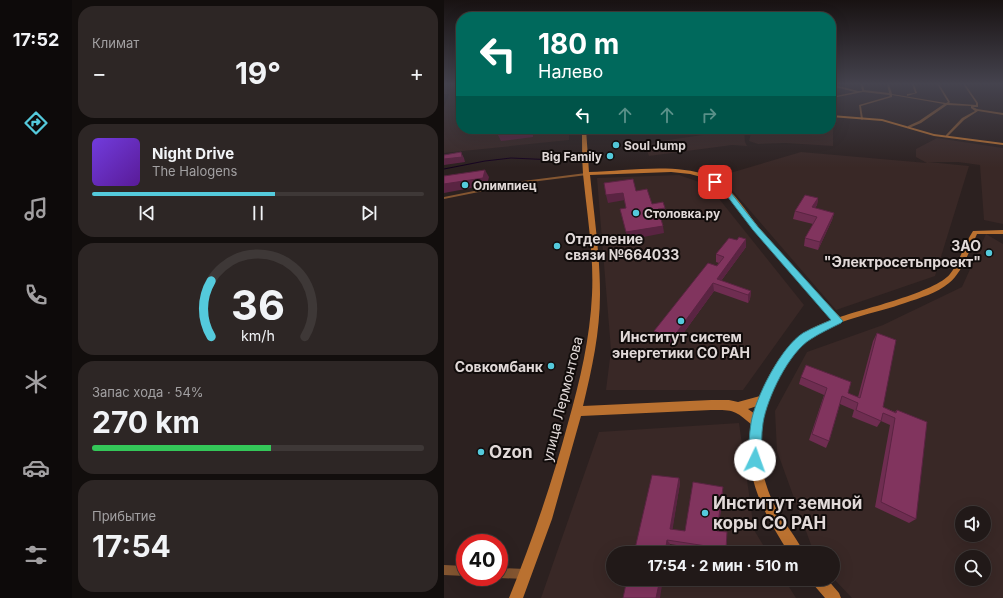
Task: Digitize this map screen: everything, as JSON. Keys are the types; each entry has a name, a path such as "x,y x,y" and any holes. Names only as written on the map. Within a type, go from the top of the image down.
{"street":[{"path":"861,112 862,119"},
{"path":"909,127 935,112"},
{"path":"947,136 963,119 974,112"},
{"path":"989,112 1003,114"},
{"path":"836,116 882,120 934,135 1003,144"},
{"name":"улица Лермонтова","path":"516,598 560,472 587,375 593,342 595,307 594,232 586,174 584,134"},
{"path":"444,198 523,182 586,174 671,170 690,172 707,177 726,190 756,228 838,321"},
{"path":"793,546 775,518 761,487 755,460 757,422 768,390 784,360 796,345 806,336 838,321 916,296 948,281 953,276 974,232 1003,232"},
{"path":"738,407 765,399"},
{"path":"577,411 729,405 738,407 757,422"},
{"path":"444,570 456,571"},
{"path":"508,573 525,574"},
{"path":"824,586 834,598"}],"shaded area":[{"path":"444,112 456,112 456,134 569,134 569,140 444,153"},
{"path":"709,134 744,134 747,146 732,145 649,156 645,146 661,141"},
{"path":"751,134 833,134 833,146 785,143 758,144 749,141"},
{"path":"937,138 1003,148 1003,224 984,220 980,165 958,162 928,162 969,166 935,276 836,310 720,176 801,152 927,163 916,157 916,149"},
{"path":"679,175 708,185 804,305 743,390 606,390 611,350 597,178"},
{"path":"986,234 1003,244 1003,598 852,598 840,585 840,546 811,546 777,451 775,411 807,352 883,325 962,287"},
{"path":"739,423 754,530 764,546 606,546 606,586 788,586 796,598 541,598 599,432"}],"building":[{"path":"461,152 462,157 444,159 444,155"},
{"path":"485,170 483,178 444,184 444,176"},
{"path":"633,179 636,191 647,189 652,204 663,202 665,208 658,209 663,226 626,232 620,209 626,208 623,193 606,195 604,183"},
{"path":"805,195 818,198 812,207 834,213 820,242 805,238 817,217 795,211"},
{"path":"739,237 746,239 717,279 751,291 748,295 713,283 672,339 654,331 708,263 717,266 724,257 716,254 729,238 737,240"},
{"path":"877,333 896,340 883,407 896,413 897,410 927,422 916,519 881,502 895,418 883,413 881,421 856,410 858,403 842,396 829,441 812,434 827,388 801,377 806,365 851,382 848,393 860,398"},
{"name":"Институт земной коры СО РАН","path":"652,475 679,478 670,529 685,531 693,482 723,487 717,531 727,532 726,546 706,546 667,540 666,546 636,546"},
{"path":"626,586 659,586 656,598 623,598"}],"waterway":[{"path":"444,169 485,161 511,158 556,160"}],"place":[{"name":"Soul Jump","path":"616,145"},
{"name":"Big Family","path":"610,156"},
{"name":"Олимпиец","path":"465,185"},
{"name":"Столовка.ру","path":"636,213"},
{"name":"Отделение связи №664033","path":"557,246"},
{"name":"ЗАО \"Электросетьпроект\"","path":"989,253"},
{"name":"Институт систем энергетики СО РАН","path":"681,321"},
{"name":"Совкомбанк","path":"551,366"},
{"name":"Ozon","path":"481,452"},
{"name":"Институт земной коры СО РАН","path":"705,513"}],"route":[{"path":"715,182 726,190 756,228 838,321 806,336 796,345 784,360 767,392 757,422 755,460"}]}
